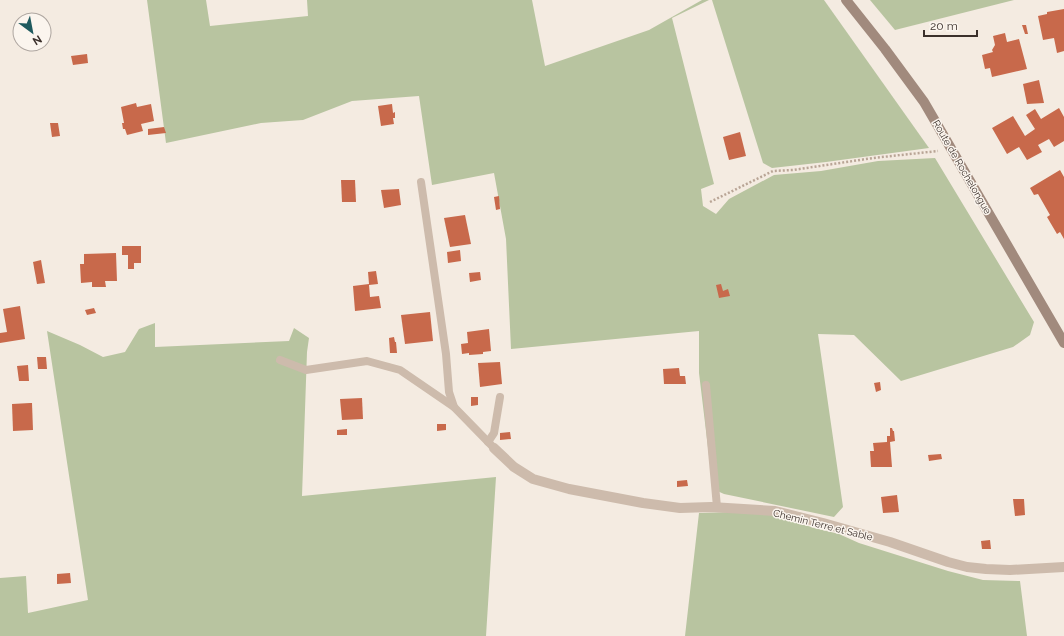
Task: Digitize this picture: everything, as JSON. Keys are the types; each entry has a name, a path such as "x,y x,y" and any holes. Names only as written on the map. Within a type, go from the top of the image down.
{"main road":[{"name":"Route de Rochelongue","path":"846,0 885,49 924,102 1064,344"}],"street":[{"name":"Chemin Terre et Sable","path":"491,445 514,467 533,479 569,489 643,503 680,508 717,507 782,513 890,542 948,562 986,570 1064,567"}],"lane":[{"path":"421,182 446,354 448,392 454,407"},
{"path":"280,360 306,370 367,361 400,370 454,407 491,445"},
{"path":"706,385 717,507"},
{"path":"491,445 500,397"}],"path":[{"path":"710,202 773,170 793,170 873,158 953,150"}],"green space":[{"path":"147,0 206,0 210,26 308,16 307,0 532,0 545,66 649,30 702,0 709,0 672,18 714,184 701,189 703,206 716,214 729,199 774,175 821,171 878,161 935,158 1034,322 1030,335 1013,347 901,381 854,335 818,334 843,507 834,517 724,494 713,489 699,373 699,331 511,349 506,239 494,173 432,185 419,96 352,101 303,120 261,123 166,143"},
{"path":"712,0 824,0 929,148 772,168 763,163"},
{"path":"870,0 1014,0 895,30"},
{"path":"155,323 155,347 289,341 294,328 309,338 307,352 302,496 496,477 486,636 0,636 0,578 26,576 28,613 88,600 47,331 103,357 125,352 139,329"},
{"path":"732,512 775,515 814,528 839,534 859,543 948,571 983,580 1020,581 1027,636 685,636 699,513"}],"building":[{"path":"1064,9 1064,51 1057,53 1054,38 1043,40 1038,16 1047,14 1047,12"},
{"path":"1022,25 1026,25 1028,34 1025,34"},
{"path":"1005,33 1007,42 1019,39 1027,69 992,77 990,68 985,69 982,55 993,52 992,50 995,45 993,36"},
{"path":"87,54 88,63 73,65 71,56"},
{"path":"1039,80 1044,103 1027,104 1023,84"},
{"path":"136,103 137,107 151,104 154,121 141,124 143,131 127,135 125,129 123,129 122,123 124,123 121,107"},
{"path":"392,104 393,113 395,112 395,118 393,118 394,124 381,126 378,106"},
{"path":"1059,108 1064,117 1064,141 1054,147 1049,139 1038,145 1042,152 1027,160 1019,147 1007,154 992,128 1013,116 1025,136 1035,129 1026,115 1035,109 1041,119"},
{"path":"50,123 58,123 60,136 52,137"},
{"path":"164,127 166,133 148,135 148,129"},
{"path":"740,132 746,156 729,160 723,137"},
{"path":"1060,170 1064,177 1064,239 1060,232 1057,234 1047,217 1050,215 1038,194 1034,195 1030,188"},
{"path":"341,180 355,180 356,202 342,202"},
{"path":"399,189 401,205 384,208 381,190"},
{"path":"499,196 500,209 496,210 494,197"},
{"path":"465,215 471,244 450,247 444,218"},
{"path":"122,246 141,246 141,263 134,263 134,269 128,269 128,255 122,255"},
{"path":"460,250 461,261 448,263 447,252"},
{"path":"116,253 117,281 105,281 106,287 92,287 92,282 81,283 80,264 84,264 84,254"},
{"path":"41,260 45,283 37,284 33,262"},
{"path":"376,271 378,284 369,285 370,297 379,296 381,308 355,311 353,286 369,284 368,272"},
{"path":"480,272 481,280 470,282 469,273"},
{"path":"721,284 723,291 728,289 730,296 719,298 716,285"},
{"path":"20,306 25,339 0,343 0,333 7,332 3,309"},
{"path":"94,308 96,313 87,315 85,310"},
{"path":"430,312 433,341 405,344 401,315"},
{"path":"489,329 491,351 483,352 483,354 462,354 461,344 468,343 467,332"},
{"path":"394,337 397,353 390,353 389,338"},
{"path":"37,357 46,357 47,369 38,369"},
{"path":"500,362 502,384 480,387 478,363"},
{"path":"28,365 29,381 19,381 17,366"},
{"path":"679,368 680,376 685,376 686,384 664,384 663,369"},
{"path":"880,382 881,390 876,392 874,383"},
{"path":"471,397 478,397 478,405 471,406"},
{"path":"362,398 363,419 342,420 340,399"},
{"path":"32,403 33,430 13,431 12,404"},
{"path":"437,424 446,424 446,430 437,431"},
{"path":"890,428 894,431 895,441 890,442 892,467 871,467 870,451 874,451 873,443 887,442 887,436 890,436"},
{"path":"347,429 347,435 337,435 337,430"},
{"path":"510,432 511,439 500,440 500,433"},
{"path":"941,454 942,459 929,461 928,455"},
{"path":"687,480 688,486 677,487 677,481"},
{"path":"897,495 899,512 883,513 881,497"},
{"path":"1013,499 1024,499 1025,515 1015,516"},
{"path":"990,540 991,549 982,549 981,541"},
{"path":"70,573 71,583 57,584 57,574"}]}
